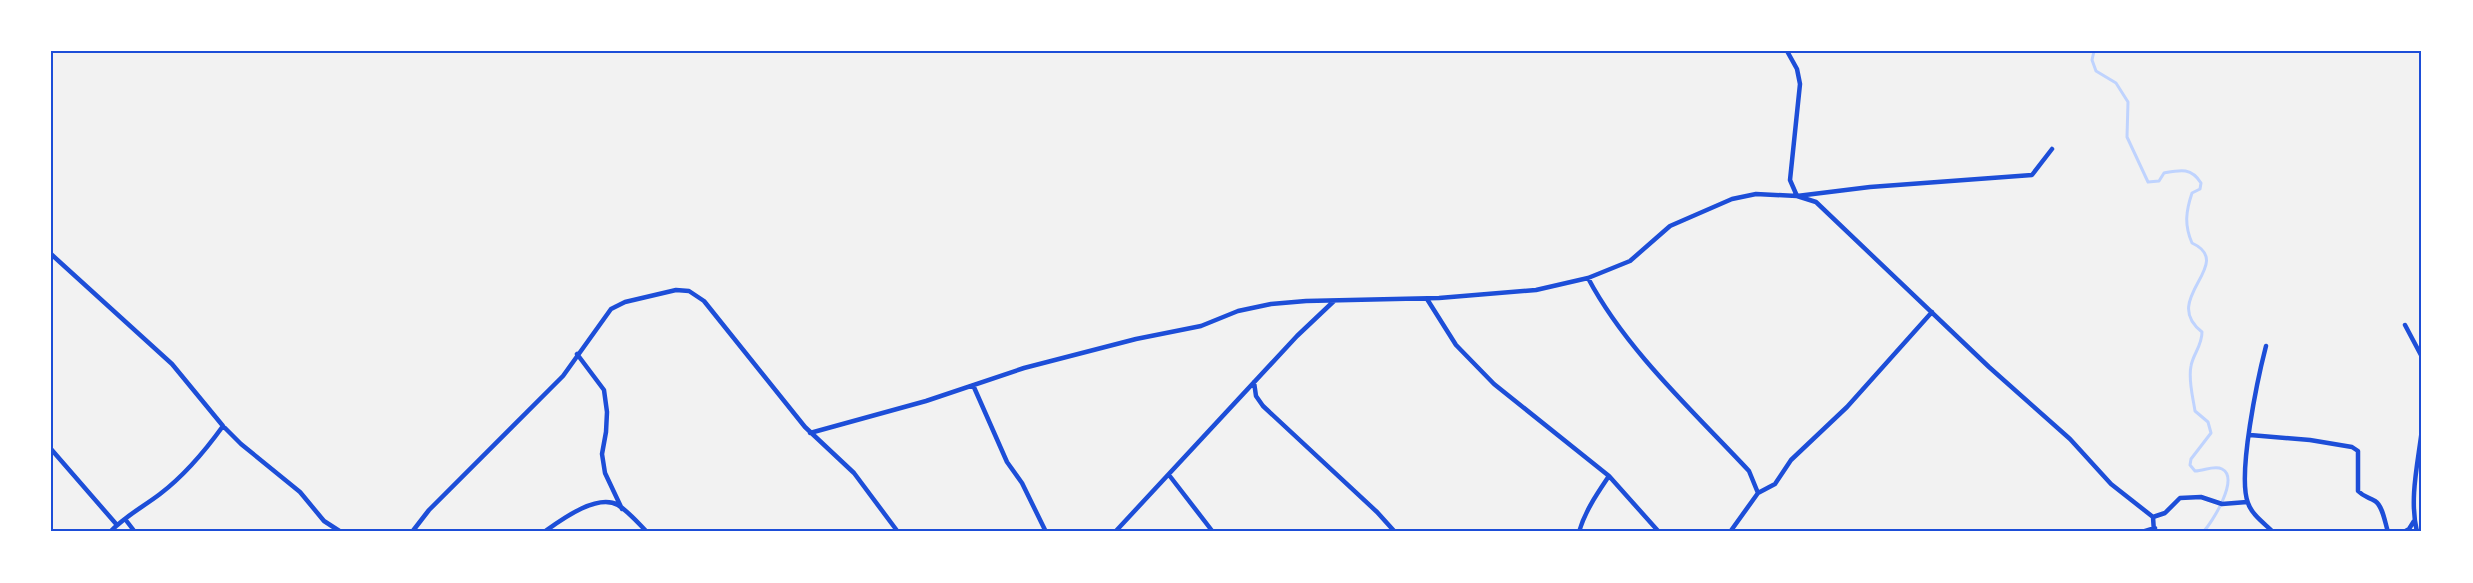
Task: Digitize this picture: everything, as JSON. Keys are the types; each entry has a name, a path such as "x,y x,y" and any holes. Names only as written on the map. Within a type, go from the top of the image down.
{"street":[{"path":"1787,51 1796,69 1800,84 1790,180 1797,196 1816,202 2070,439 2111,484 2153,517 2154,530 2142,532"},
{"path":"810,433 926,401 1024,368 1136,339 1201,326 1238,311 1271,304 1427,298 1536,290 1588,278 1630,261 1670,226 1732,199 1756,194 1797,196 1870,187 2032,175 2052,149"},
{"path":"51,254 172,364 223,426 241,444 300,492 324,521 341,532"},
{"path":"1588,278 1623,334 1749,471 1758,493"},
{"path":"412,532 429,510 563,376 610,309 625,302 676,290 689,291 704,302 810,433 854,472 898,532"},
{"path":"1427,298 1456,345 1494,384 1609,476 1659,532"},
{"path":"1115,532 1254,382 1334,301"},
{"path":"1730,532 1758,493 1775,484 1791,460 1846,407 1932,312"},
{"path":"2405,325 2422,357"},
{"path":"2266,346 2259,375 2245,465 2247,502 2253,513 2273,532"},
{"path":"577,354 604,390 607,412 602,454 605,473 622,509"},
{"path":"1254,382 1256,396 1263,406 1395,532"},
{"path":"974,385 1007,462 1022,483 1046,532"},
{"path":"110,532 161,494 204,453 223,426"},
{"path":"2417,532 2414,521 2414,492 2422,429"},
{"path":"2250,435 2310,440 2352,447 2358,451 2358,491 2365,498 2375,501 2379,506 2388,532"},
{"path":"51,449 118,525"},
{"path":"1169,475 1212,532"},
{"path":"1579,532 1594,497 1609,476"},
{"path":"2153,517 2165,513 2180,498 2201,497 2222,504 2247,502"},
{"path":"544,532 586,506 603,503 617,504 647,532"},
{"path":"125,519 135,532"},
{"path":"2404,532 2409,529 2414,521"}],"waterway":[{"path":"2094,51 2092,60 2096,71 2116,83 2128,102 2127,137 2148,182 2159,181 2164,173 2185,171 2193,174 2201,183 2200,189 2192,193 2187,218 2192,243 2204,252 2206,261 2204,272 2192,295 2189,307 2191,320 2202,332 2201,342 2192,362 2190,377 2195,411 2208,422 2211,433 2191,459 2190,465 2195,471 2222,469 2227,474 2228,481 2223,500 2203,532"}]}
